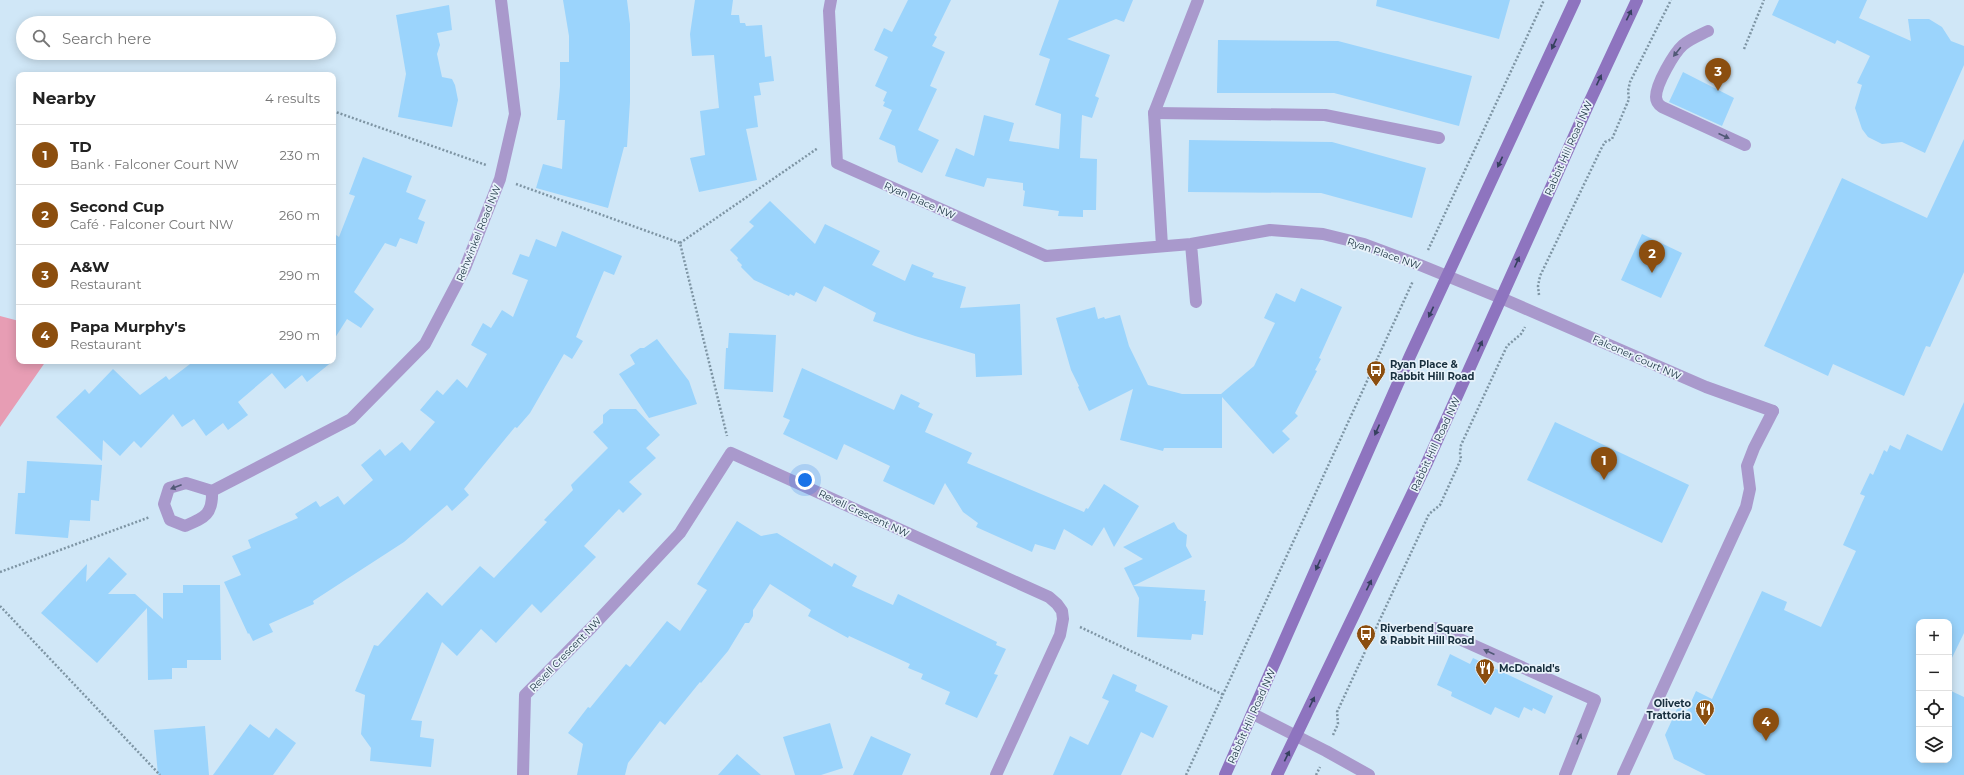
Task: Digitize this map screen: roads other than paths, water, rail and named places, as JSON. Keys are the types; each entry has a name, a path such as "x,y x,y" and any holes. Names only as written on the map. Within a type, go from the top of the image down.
{"main road":[{"name":"Rabbit Hill Road NW","path":"1225,775 1410,356 1448,277 1575,0"},
{"name":"Rabbit Hill Road NW","path":"1277,775 1426,465 1637,0"}],"street":[{"name":"Rehwinkel Road NW","path":"212,491 351,419 425,344 465,268 501,174 515,114 501,0"},
{"name":"Ryan Place NW","path":"831,0 829,11 837,162 1046,256 1191,244 1270,230 1323,234 1364,244 1420,264 1501,298"},
{"path":"1162,246 1154,113 1198,0"},
{"path":"1708,31 1684,44 1674,54 1658,87 1656,97 1658,104 1662,108 1744,145"},
{"path":"1154,113 1325,115 1439,138"},
{"path":"1191,244 1196,302"},
{"name":"Falconer Court NW","path":"1501,298 1706,387 1774,410 1754,448 1747,466 1750,489 1746,507 1623,775"},
{"name":"Revell Crescent NW","path":"523,775 525,695 592,627 680,533 731,452 1049,598 1057,604 1062,611 1063,619 1057,645 996,775"},
{"path":"186,483 212,491 213,504 203,518 184,526 170,520 164,504 169,488 186,483"},
{"path":"1435,628 1595,700 1565,775"},
{"path":"1253,714 1326,751 1369,775"}],"place":[{"name":"A&W","path":"1718,91"},
{"name":"Second Cup","path":"1652,273"},
{"name":"Ryan Place & Rabbit Hill Road","path":"1376,387"},
{"name":"TD","path":"1604,480"},
{"name":"Riverbend Square & Rabbit Hill Road","path":"1366,651"},
{"name":"McDonald's","path":"1485,685"},
{"name":"Oliveto Trattoria","path":"1705,726"},
{"name":"Papa Murphy's","path":"1766,741"}]}
